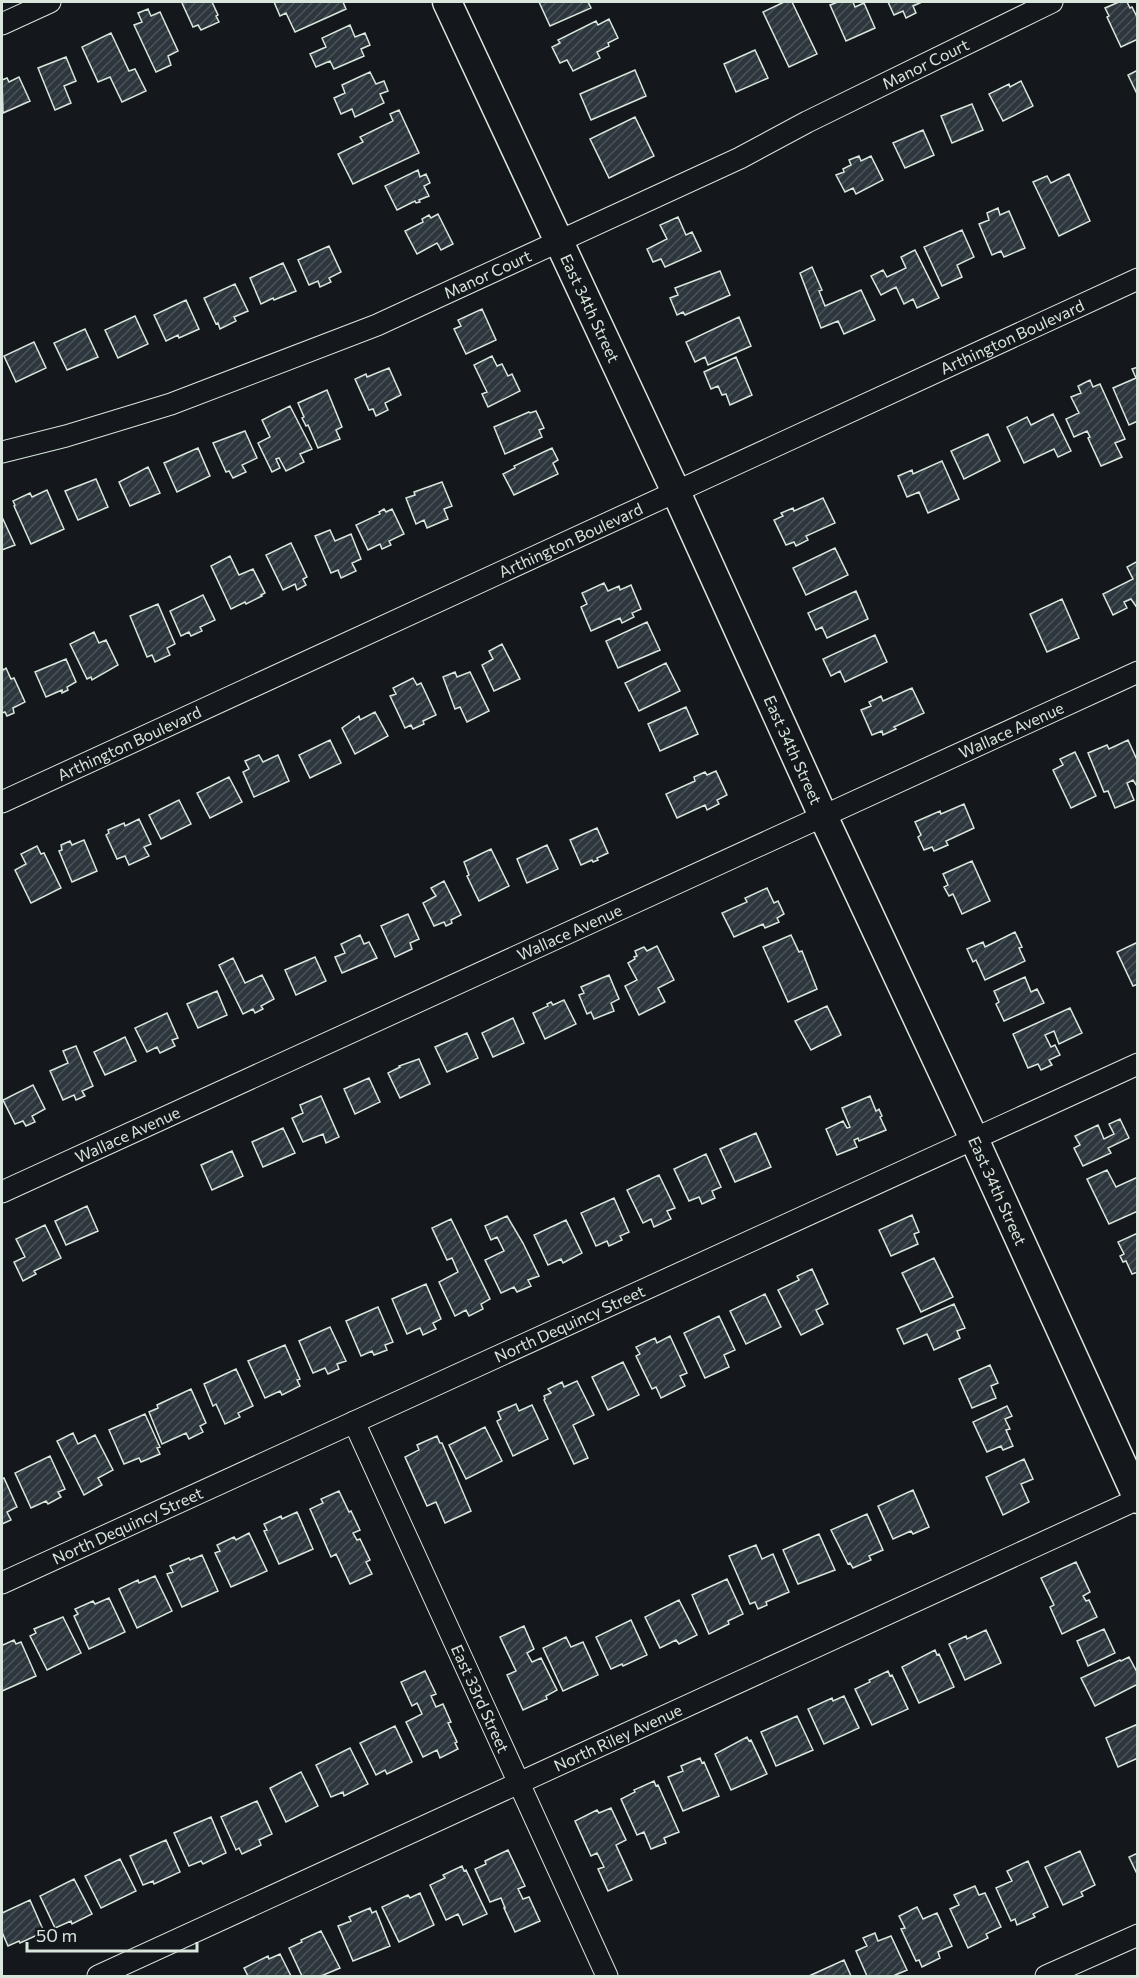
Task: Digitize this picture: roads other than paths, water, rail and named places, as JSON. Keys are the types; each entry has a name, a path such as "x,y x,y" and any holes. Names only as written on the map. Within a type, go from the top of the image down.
{"main road":[{"name":"East 34th Street","path":"447,2 676,492 1137,1499"}],"street":[{"path":"2,24 50,2"},
{"name":"Manor Court","path":"2,452 119,421 257,373 377,325 740,158 807,122 1052,2"},
{"name":"Arthington Boulevard","path":"2,802 1137,279"},
{"name":"Wallace Avenue","path":"2,1192 1137,672"},
{"name":"North Dequincy Street","path":"2,1583 1137,1064"},
{"name":"East 33rd Street","path":"354,1422 607,1977"},
{"name":"North Riley Avenue","path":"98,1977 1137,1499"},
{"path":"1046,1977 1137,1935"}]}
